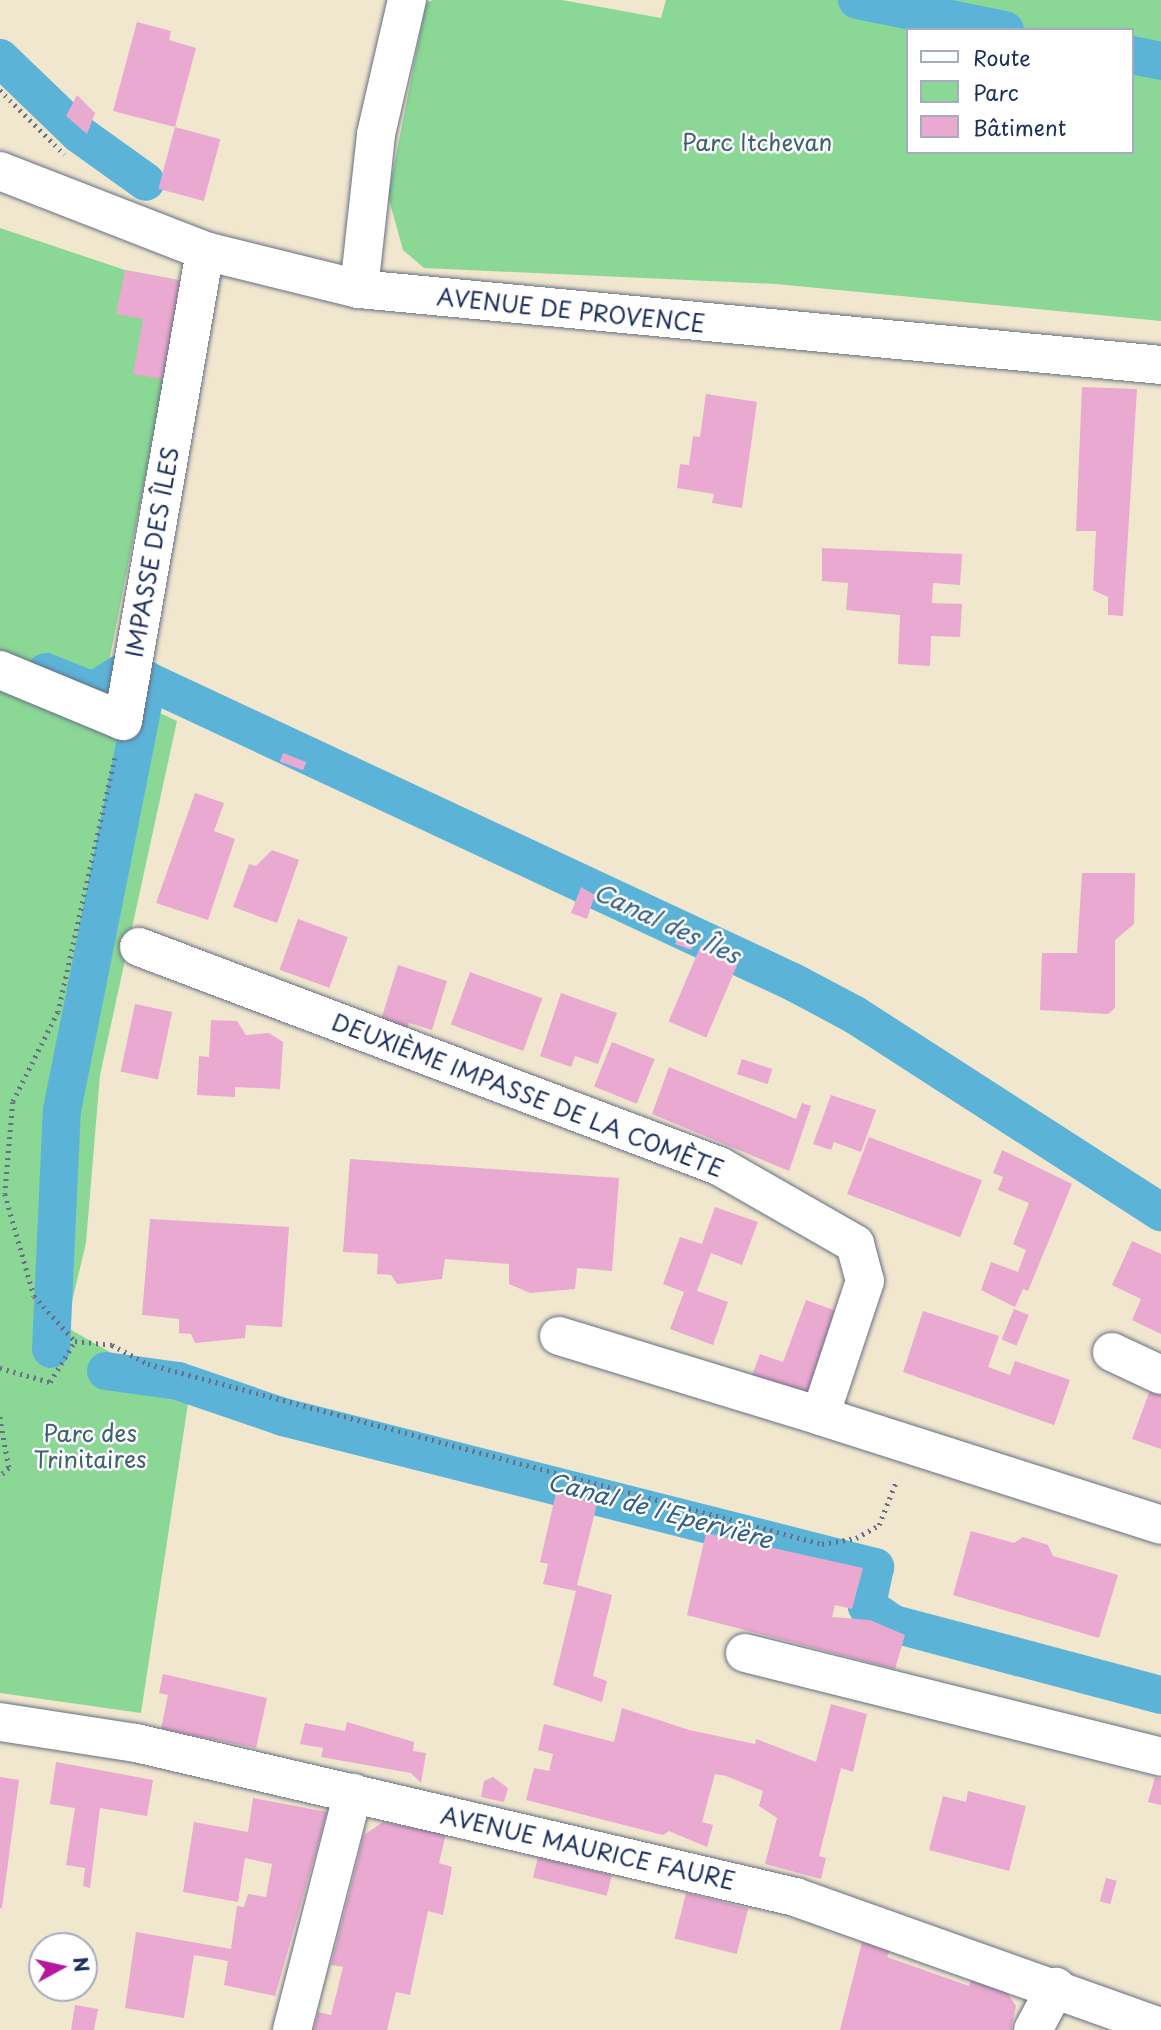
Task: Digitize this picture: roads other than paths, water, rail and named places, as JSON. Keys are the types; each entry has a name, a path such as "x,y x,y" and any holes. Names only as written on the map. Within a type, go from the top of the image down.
{"street":[{"path":"359,289 376,134 407,0"},
{"name":"AVENUE DE PROVENCE","path":"0,171 205,251 359,289 1161,365"},
{"name":"IMPASSE DES ÎLES","path":"0,670 123,721 205,251"},
{"name":"DEUXIÈME IMPASSE DE LA COMÈTE","path":"139,947 719,1166 855,1244 865,1281 820,1416"},
{"path":"559,1336 1161,1525"},
{"path":"1112,1352 1161,1375"},
{"path":"745,1653 1161,1757"},
{"name":"AVENUE MAURICE FAURE","path":"0,1722 136,1743 795,1897 1056,1987 1161,2027"},
{"path":"292,2030 353,1793"},
{"path":"1033,2030 1056,1987"}],"waterway":[{"path":"857,0 995,28"},
{"path":"1133,55 1161,61"},
{"path":"0,58 79,134 146,182"},
{"name":"Canal des Îles","path":"46,672 93,691 123,672"},
{"name":"Canal des Îles","path":"148,681 793,982 855,1015 1161,1212"},
{"path":"51,1349 62,1110 148,681"},
{"name":"Canal de l'Epervière","path":"106,1371 178,1381 283,1417 875,1567 867,1606 894,1624 1161,1695"}],"park label":[{"name":"Parc Itchevan","path":"757,142"},
{"name":"Parc des Trinitaires","path":"90,1446"}]}
